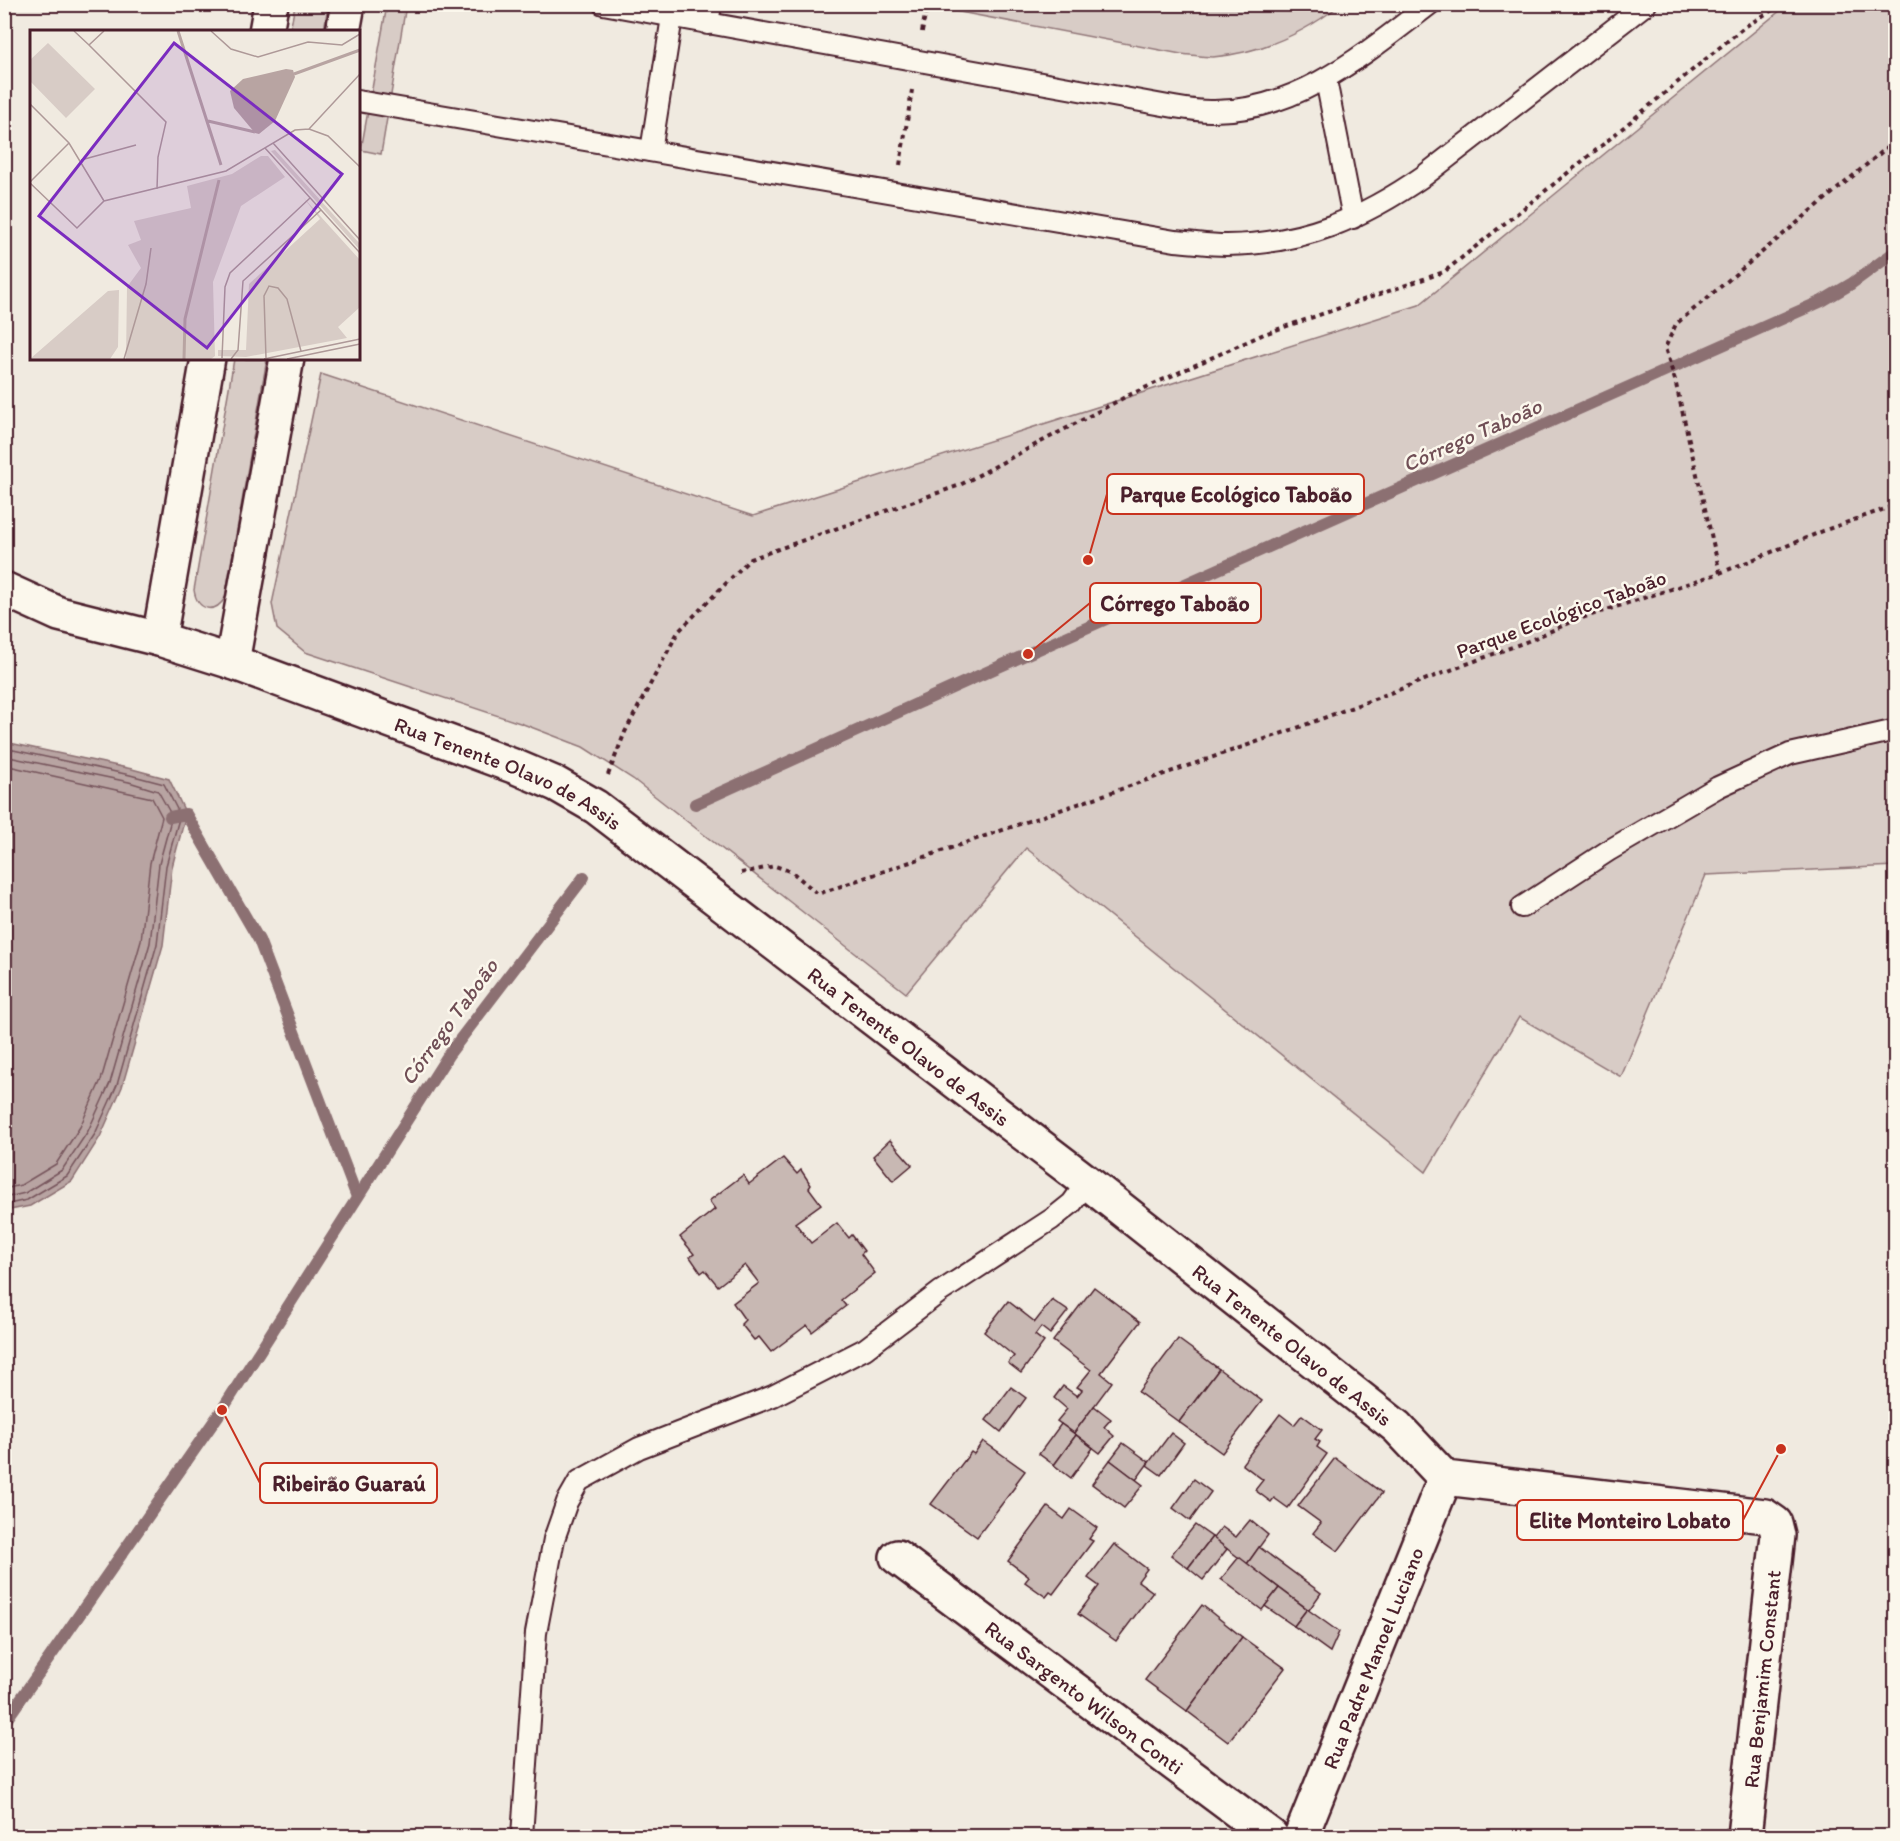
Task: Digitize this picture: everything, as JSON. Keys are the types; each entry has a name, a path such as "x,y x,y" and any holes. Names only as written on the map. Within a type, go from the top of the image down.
{"street":[{"path":"266,30 271,4"},
{"path":"343,30 348,4"},
{"path":"159,639 208,360"},
{"path":"232,662 287,360"},
{"name":"Rua Tenente Olavo de Assis","path":"4,589 59,614 159,639 232,662 516,767 556,784 596,807 1087,1182 1397,1427 1445,1478"},
{"name":"Rua Benjamim Constant","path":"1445,1478 1765,1516 1775,1523 1778,1535 1744,1836"},
{"name":"Rua Padre Manoel Luciano","path":"1300,1836 1445,1478"},
{"name":"Rua Sargento Wilson Conti","path":"897,1557 1271,1836"}],"lane":[{"path":"603,4 917,62 1174,107 1212,111 1251,107 1326,80 1363,56 1430,4"},
{"path":"708,24 711,4"},
{"path":"360,101 1175,241 1224,245 1268,243 1315,233 1353,218 1391,199 1425,175 1639,6"},
{"path":"651,150 672,17"},
{"path":"1326,80 1353,218"},
{"path":"1522,907 1608,851 1718,787 1790,754 1896,730"},
{"path":"522,1836 536,1633 554,1539 567,1502 579,1481 639,1448 773,1396 865,1349 940,1292 1052,1219 1072,1203 1087,1182"}],"path":[{"path":"895,193 927,4"},
{"path":"596,807 625,732 678,632 750,559 960,485 1126,396 1264,334 1444,272 1743,28 1782,4"},
{"path":"1720,573 1675,380 1665,348 1676,324 1896,140"},
{"name":"Parque Ecológico Taboão","path":"695,882 775,866 792,872 818,894 1297,728 1528,641 1576,620 1720,573 1823,531 1896,506"}],"shaded area":[{"path":"295,5 328,5 324,30 290,30"},
{"path":"387,5 406,5 381,154 361,150"},
{"path":"923,5 1340,5 1312,24 1281,40 1248,51 1213,57 1181,54"},
{"path":"1787,5 1895,5 1895,866 1706,875 1621,1077 1519,1017 1426,1172 1026,848 906,993 633,779 583,747 523,724 305,652 277,629 272,604 321,374 753,516 1419,305"},
{"path":"234,360 267,360 225,598 216,607 206,608 199,602 194,590"}],"water":[{"path":"5,742 169,779 186,814 172,867 163,945 122,1087 100,1137 72,1181 30,1206 5,1211"}],"building":[{"path":"890,1140 912,1165 893,1181 873,1156"},
{"path":"783,1158 797,1174 801,1170 811,1185 809,1188 821,1204 795,1223 811,1243 837,1223 849,1238 852,1235 864,1251 861,1254 875,1273 841,1300 846,1306 812,1332 807,1325 771,1352 759,1337 754,1340 741,1324 745,1320 733,1303 759,1283 745,1265 718,1286 705,1270 701,1273 690,1257 694,1254 680,1237 715,1209 709,1201 743,1175 749,1184"},
{"path":"1094,1287 1140,1322 1101,1373 1112,1382 1074,1433 1057,1421 1067,1409 1054,1398 1063,1386 1077,1396 1082,1390 1077,1387 1091,1370 1053,1341"},
{"path":"1052,1300 1068,1311 1050,1334 1041,1327 1035,1335 1044,1342 1021,1373 1008,1363 1014,1356 984,1332 1008,1301 1035,1322"},
{"path":"1178,1339 1219,1369 1179,1422 1138,1392"},
{"path":"1219,1369 1262,1401 1222,1453 1179,1422"},
{"path":"1011,1387 1026,1398 1001,1432 986,1420"},
{"path":"1094,1406 1111,1419 1104,1427 1114,1436 1100,1453 1074,1433"},
{"path":"1280,1414 1294,1425 1302,1415 1322,1430 1315,1439 1320,1442 1317,1447 1327,1454 1288,1508 1274,1498 1271,1502 1255,1490 1263,1480 1242,1464"},
{"path":"1061,1424 1076,1435 1054,1465 1039,1454"},
{"path":"1171,1433 1184,1443 1161,1475 1147,1465"},
{"path":"1076,1435 1093,1448 1071,1478 1054,1465"},
{"path":"983,1441 1025,1471 977,1537 931,1504 971,1452 974,1454"},
{"path":"1123,1443 1149,1462 1136,1480 1110,1460"},
{"path":"1335,1458 1382,1493 1338,1551 1313,1533 1321,1523 1298,1506"},
{"path":"1110,1460 1143,1485 1124,1508 1092,1484"},
{"path":"1194,1479 1211,1492 1190,1521 1173,1508"},
{"path":"1048,1507 1064,1519 1071,1509 1097,1528 1089,1539 1093,1541 1053,1594 1050,1592 1046,1597 1025,1582 1029,1577 1008,1561"},
{"path":"1250,1520 1268,1535 1247,1564 1213,1538 1222,1527 1236,1537"},
{"path":"1195,1525 1212,1537 1188,1568 1171,1555"},
{"path":"1212,1537 1227,1549 1203,1580 1188,1568"},
{"path":"1114,1544 1147,1569 1138,1581 1153,1592 1116,1641 1078,1614 1099,1586 1088,1578"},
{"path":"1259,1547 1321,1593 1309,1610 1247,1564"},
{"path":"1239,1557 1279,1588 1262,1610 1221,1579"},
{"path":"1279,1588 1307,1609 1294,1626 1265,1606"},
{"path":"1202,1605 1242,1637 1187,1711 1145,1680"},
{"path":"1307,1609 1339,1632 1330,1652 1294,1626"},
{"path":"1242,1637 1285,1668 1228,1742 1187,1711"}],"waterway":[{"name":"Córrego Taboão","path":"695,804 1822,301 1851,284 1896,251"},
{"path":"170,817 186,814 259,940 357,1197"},
{"path":"4,1723 222,1410 449,1054 584,877"}],"place":[{"name":"Parque Ecológico Taboão","path":"1088,560"},
{"name":"Córrego Taboão","path":"1028,654"},
{"name":"Ribeirão Guaraú","path":"222,1410"},
{"name":"Elite Monteiro Lobato","path":"1781,1449"}]}
